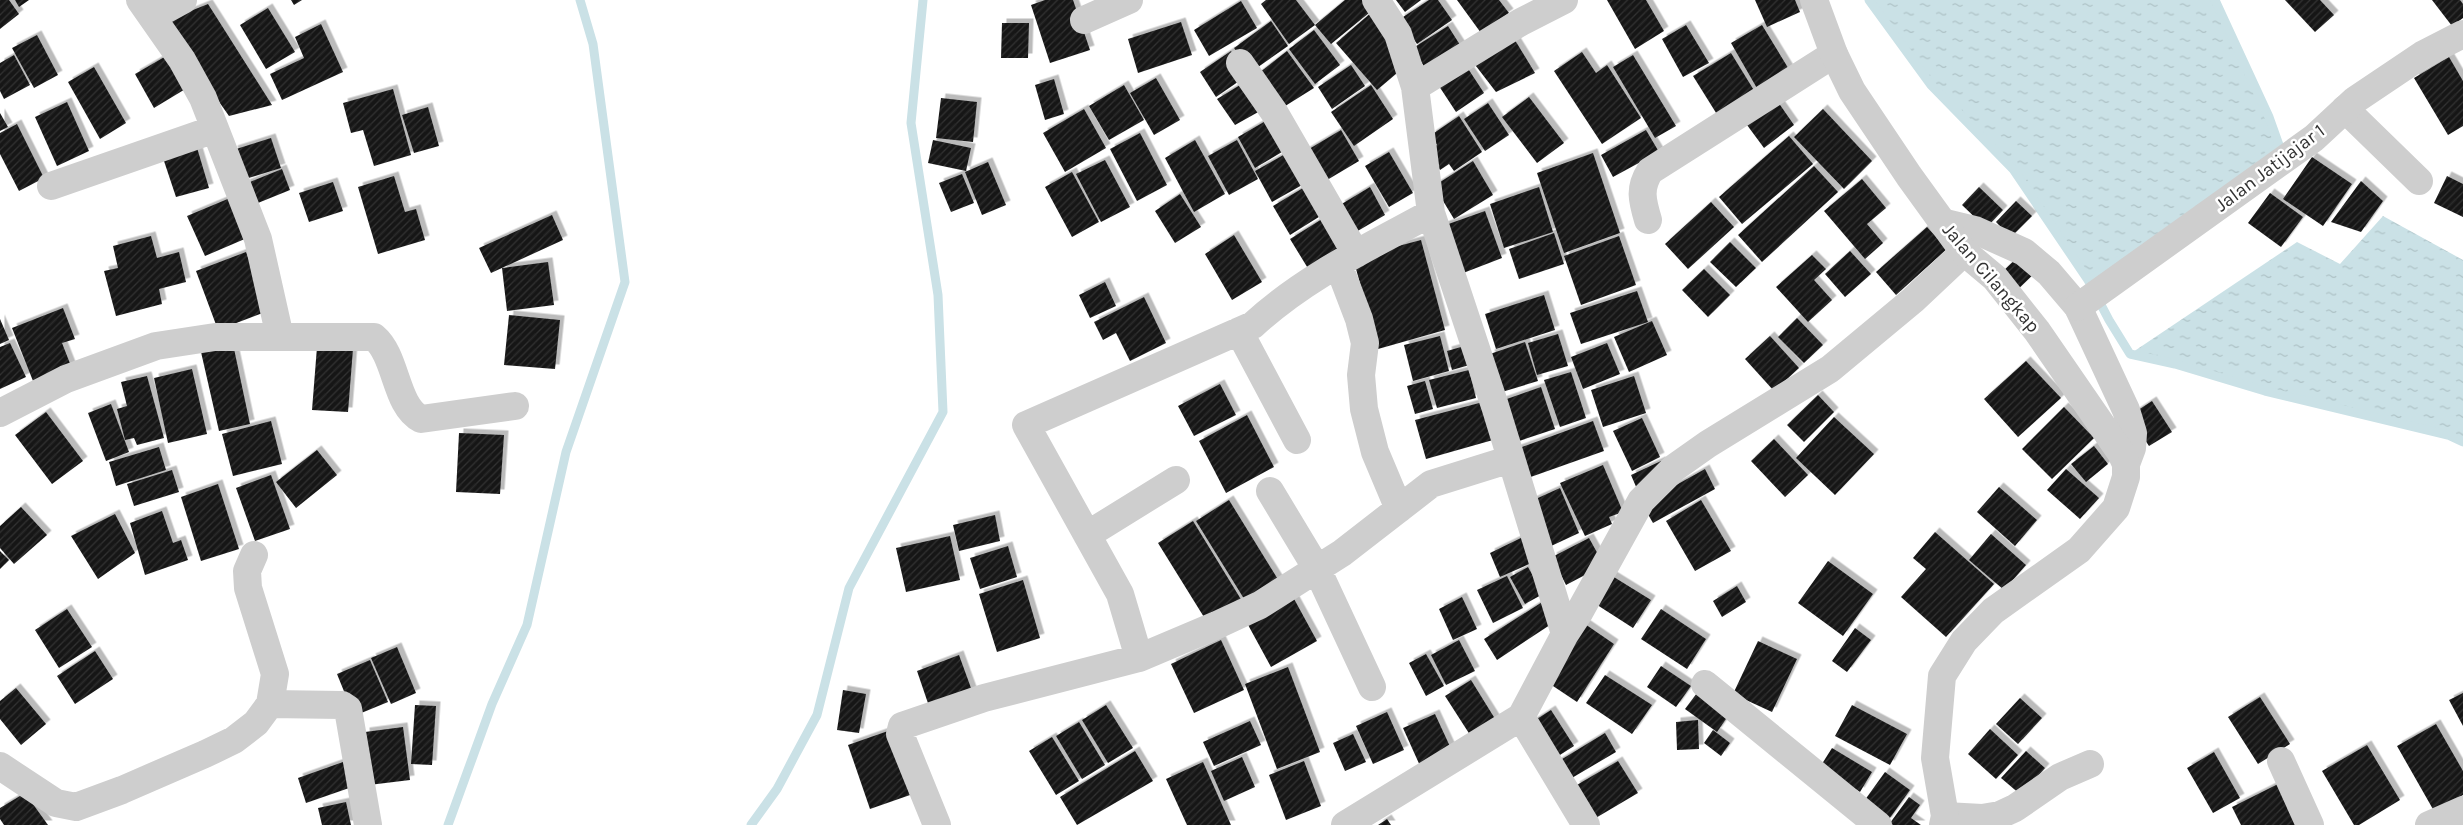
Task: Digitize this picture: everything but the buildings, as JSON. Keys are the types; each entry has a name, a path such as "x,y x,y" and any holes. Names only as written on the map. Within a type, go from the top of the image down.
{"street":[{"path":"183,0 146,9 182,60 203,98 258,239 280,337"},
{"path":"1084,20 1129,0"},
{"path":"1376,0 1398,34 1415,87 1431,213 1511,459 1565,634"},
{"path":"1415,87 1521,22 1564,0"},
{"name":"Jalan Cilangkap","path":"1814,0 1834,54 1852,91 1964,252 1995,278 2037,331 2121,453 2126,470"},
{"name":"Jalan Jatijajar 1","path":"2081,304 2109,286 2314,138 2345,109 2422,55 2463,34"},
{"path":"1648,220 1642,199 1642,183 1650,171 1834,54"},
{"path":"1240,63 1274,112 1348,259 1365,343 1361,376 1364,409 1375,452 1399,509"},
{"path":"2345,109 2419,181"},
{"path":"51,186 215,129"},
{"path":"1139,658 1120,594 1026,425 1253,325 1275,305 1348,259 1431,213"},
{"path":"1942,222 1976,230 2024,252 2081,304 2126,410 2133,433 2132,448 2116,508 2079,550 1994,611 1964,641 1942,676 1935,758 1944,823 2000,815 2015,808 2060,777 2090,764"},
{"path":"1345,825 1521,717 1565,634 1642,501 1674,468 1708,444 1830,369 1913,300 1964,252"},
{"path":"1239,331 1297,440"},
{"path":"0,413 66,379 156,346 215,337 374,337 385,350 411,412 421,419 515,406"},
{"path":"937,825 900,734 902,726 984,698 1139,658 1260,605 1342,552 1431,484 1511,459"},
{"path":"1087,535 1176,480"},
{"path":"1270,490 1317,568 1372,687"},
{"path":"0,766 56,803 82,816 122,790 234,740 256,723 270,704 275,674 248,588 247,571 254,555"},
{"path":"1705,684 1878,825"},
{"path":"270,704 342,705 348,709 368,825"},
{"path":"1521,717 1586,825"},
{"path":"2281,761 2310,825"},
{"path":"2429,825 2463,810"}],"water":[{"path":"1869,0 2215,0 2269,117 2279,145 2251,174 2161,235 2088,280 2013,169 1931,85"},
{"path":"2383,216 2463,260 2463,442 2448,435 2265,391 2175,364 2130,354 2297,242 2340,264"}],"waterway":[{"path":"448,825 492,704 527,625 566,452 625,282 593,44 580,0"},
{"path":"751,825 777,789 817,715 849,588 943,412 938,295 911,123 923,0"},
{"path":"1869,0 1931,85 2013,169 2088,280 2130,354 2175,364 2265,391 2448,435 2463,442"},
{"path":"2215,0 2269,117 2279,145 2265,159"},
{"path":"2088,280 2126,256"}]}
